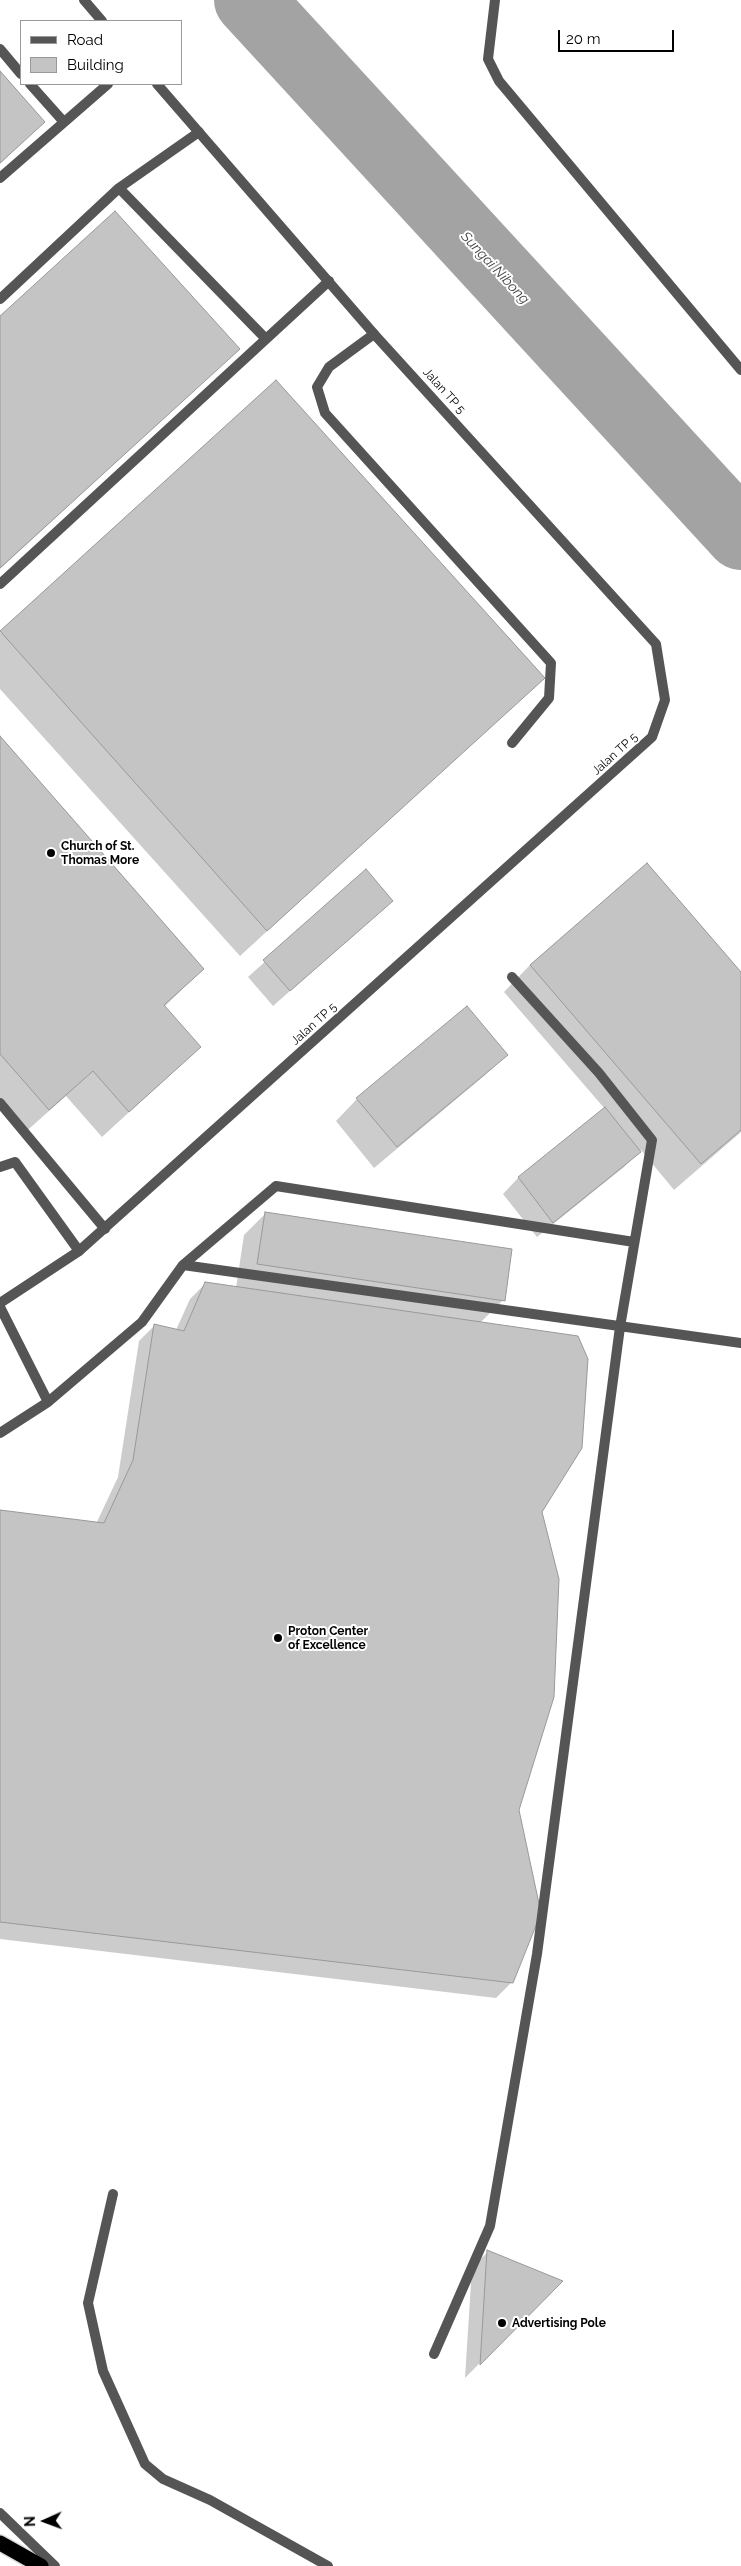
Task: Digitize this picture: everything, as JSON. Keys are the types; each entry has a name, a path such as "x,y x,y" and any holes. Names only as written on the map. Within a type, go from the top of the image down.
{"highway":[{"path":"0,2544 41,2566"}],"street":[{"path":"84,0 101,20"},
{"path":"495,0 488,59 499,81 741,370"},
{"path":"0,49 20,73"},
{"path":"31,85 63,121"},
{"path":"0,178 63,121 107,85"},
{"name":"Jalan TP 5","path":"0,1303 79,1251 105,1229 652,737 665,700 656,644 374,334 158,85"},
{"path":"0,299 119,188 199,132"},
{"path":"119,188 266,339"},
{"path":"0,584 329,281"},
{"path":"374,334 329,367 318,387 326,413 551,663 548,698 512,743"},
{"path":"434,2354 490,2226 537,1954 620,1327 652,1140 599,1074 512,977"},
{"path":"0,1103 105,1229"},
{"path":"0,1167 16,1162 79,1251"},
{"path":"0,1433 48,1402 142,1322 183,1265 276,1186 634,1242"},
{"path":"183,1265 741,1343"},
{"path":"0,1306 48,1402"},
{"path":"113,2194 88,2303 103,2371 145,2464 162,2479 210,2500 328,2566"},
{"path":"0,2513 55,2566"}],"building":[{"path":"0,71 45,122 0,163"},
{"path":"115,211 240,349 0,568 0,316"},
{"path":"276,380 545,678 267,931 0,631"},
{"name":"Church of St. Thomas More","path":"0,736 204,969 164,1005 201,1047 129,1112 93,1071 49,1110 0,1054"},
{"path":"647,863 741,972 741,1130 701,1164 530,965"},
{"path":"366,869 393,901 290,991 263,960"},
{"path":"467,1006 508,1055 397,1147 356,1098"},
{"path":"605,1107 641,1152 553,1223 518,1177"},
{"path":"265,1212 512,1249 505,1301 257,1264"},
{"name":"Proton Center of Excellence","path":"205,1282 578,1336 588,1359 582,1448 542,1512 559,1579 554,1697 519,1810 541,1913 513,1983 0,1922 0,1510 104,1523 133,1460 154,1324 184,1331"},
{"name":"Advertising Pole","path":"487,2250 563,2281 480,2365"}],"waterway":[{"name":"Sungai Nibong","path":"249,0 741,535"}],"place":[{"name":"Church of St. Thomas More","path":"51,853"},
{"name":"Proton Center of Excellence","path":"278,1638"},
{"name":"Advertising Pole","path":"502,2323"}]}
